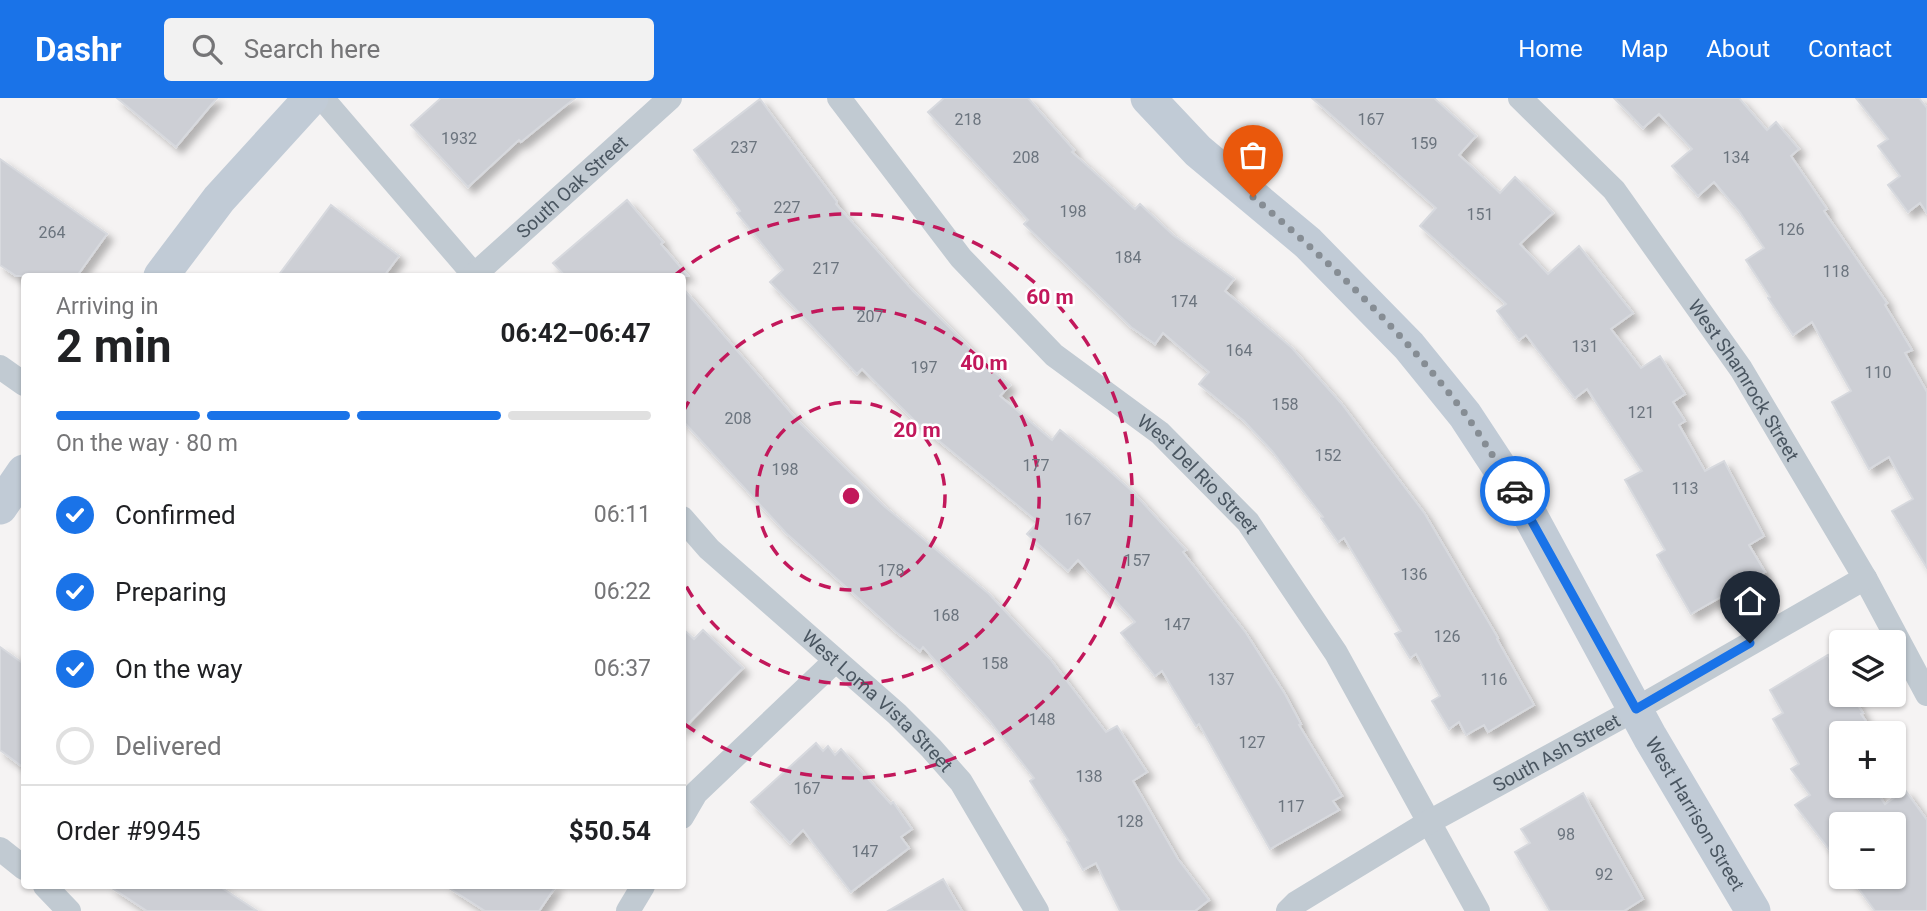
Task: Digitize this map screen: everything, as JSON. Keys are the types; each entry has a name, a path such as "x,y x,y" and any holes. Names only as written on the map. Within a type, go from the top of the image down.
{"street":[{"path":"163,273 219,199 311,98"},
{"path":"322,98 471,273"},
{"name":"South Oak Street","path":"477,273 670,98"},
{"name":"West Del Rio Street","path":"839,98 961,258 1026,326 1054,355 1160,433 1248,522 1336,653 1478,911"},
{"name":"West Harrison Street","path":"1148,98 1198,151 1308,243 1409,346 1465,415 1527,508 1636,709 1753,911"},
{"name":"West Shamrock Street","path":"1520,98 1614,190 1741,369 1865,578 1927,694"},
{"path":"0,367 21,382"},
{"path":"0,506 21,476"},
{"name":"West Loma Vista Street","path":"686,523 709,549 897,714 961,782 1037,911"},
{"name":"South Ash Street","path":"1288,911 1296,903 1429,822 1636,709 1865,578"},
{"path":"686,810 696,793 835,661"},
{"path":"0,849 21,866"},
{"path":"48,889 69,911"},
{"path":"628,911 641,889"}],"building":[{"path":"117,98 217,98 176,147"},
{"path":"441,98 575,98 521,142 519,140 468,187 411,125"},
{"path":"944,98 1028,98 1074,150 1072,152 1135,209 1140,204 1173,235 1234,279 1225,291 1292,348 1341,403 1425,514 1534,705 1488,732 1484,725 1466,735 1459,722 1449,729 1432,701 1440,696 1416,654 1410,658 1395,634 1401,631 1344,538 1338,542 1321,518 1323,517 1272,451 1244,421 1199,384 1209,372 1163,333 1155,344 1131,327 1024,224 1028,220 928,112"},
{"path":"1312,98 1434,98 1476,136 1459,155 1500,193 1515,177 1553,213 1520,244 1548,274 1579,246 1633,313 1611,329 1641,368 1660,356 1685,394 1673,402 1685,421 1679,425 1705,471 1724,461 1764,536 1749,545 1765,572 1691,614 1657,555 1665,550 1625,480 1642,471 1587,389 1575,398 1526,335 1519,340 1497,311 1506,304 1420,226 1436,208"},
{"path":"1614,98 1739,98 1767,130 1776,122 1799,149 1791,156 1827,209 1824,211 1887,303 1885,305 1912,350 1905,353 1927,392 1927,568 1892,511 1913,499 1889,457 1869,469 1832,402 1851,391 1812,322 1793,335 1746,260 1764,248 1739,211 1714,182 1698,196 1672,166 1692,149 1659,114 1643,128"},
{"path":"1856,98 1919,98 1927,108 1927,213 1920,203 1908,212 1888,185 1900,176 1878,146 1888,139"},
{"path":"760,99 836,204 913,291 1010,385 1000,396 1052,440 1060,430 1096,459 1133,492 1186,550 1183,552 1246,633 1285,694 1301,724 1299,725 1342,796 1333,801 1339,810 1270,849 1199,724 1196,726 1162,671 1155,676 1121,633 1135,622 1078,560 1068,571 1027,534 1038,522 917,423 862,369 857,374 770,282 783,270 737,213 740,211 694,150"},
{"path":"0,159 107,234 79,273 21,273 21,276 16,276 0,265"},
{"path":"627,200 685,273 562,273 553,263"},
{"path":"331,205 399,256 386,273 280,273"},
{"path":"686,292 799,422 884,506 989,594 1050,659 1106,732 1117,726 1147,772 1133,781 1178,859 1209,900 1195,911 1120,911 1096,863 1083,870 1067,842 1069,841 1030,781 1034,778 989,720 923,647 920,651 896,632 786,533 686,424"},
{"path":"703,630 743,668 686,726 686,632 694,639"},
{"path":"0,647 21,662 21,766 0,750"},
{"path":"1828,655 1829,707 1859,707 1866,721 1829,721 1829,798 1881,798 1885,804 1894,798 1906,798 1906,791 1927,820 1927,911 1875,911 1859,889 1906,889 1906,812 1829,812 1829,849 1795,805 1810,795 1791,769 1799,764 1773,719 1783,713 1770,690"},
{"path":"816,743 823,751 828,746 835,755 841,749 891,804 893,802 912,829 901,837 909,848 851,892 803,830 790,843 751,802"},
{"path":"1583,793 1643,899 1624,911 1550,911 1515,852 1530,843 1521,829"},
{"path":"943,879 962,911 888,911"},
{"path":"114,889 224,889 257,911 147,911"},
{"path":"451,889 554,889 539,911 485,911"}],"way so far":[{"path":"1253,197 1308,243 1409,346 1465,415 1515,491"}],"route":[{"path":"1515,491 1527,508 1636,709 1750,643"}]}
